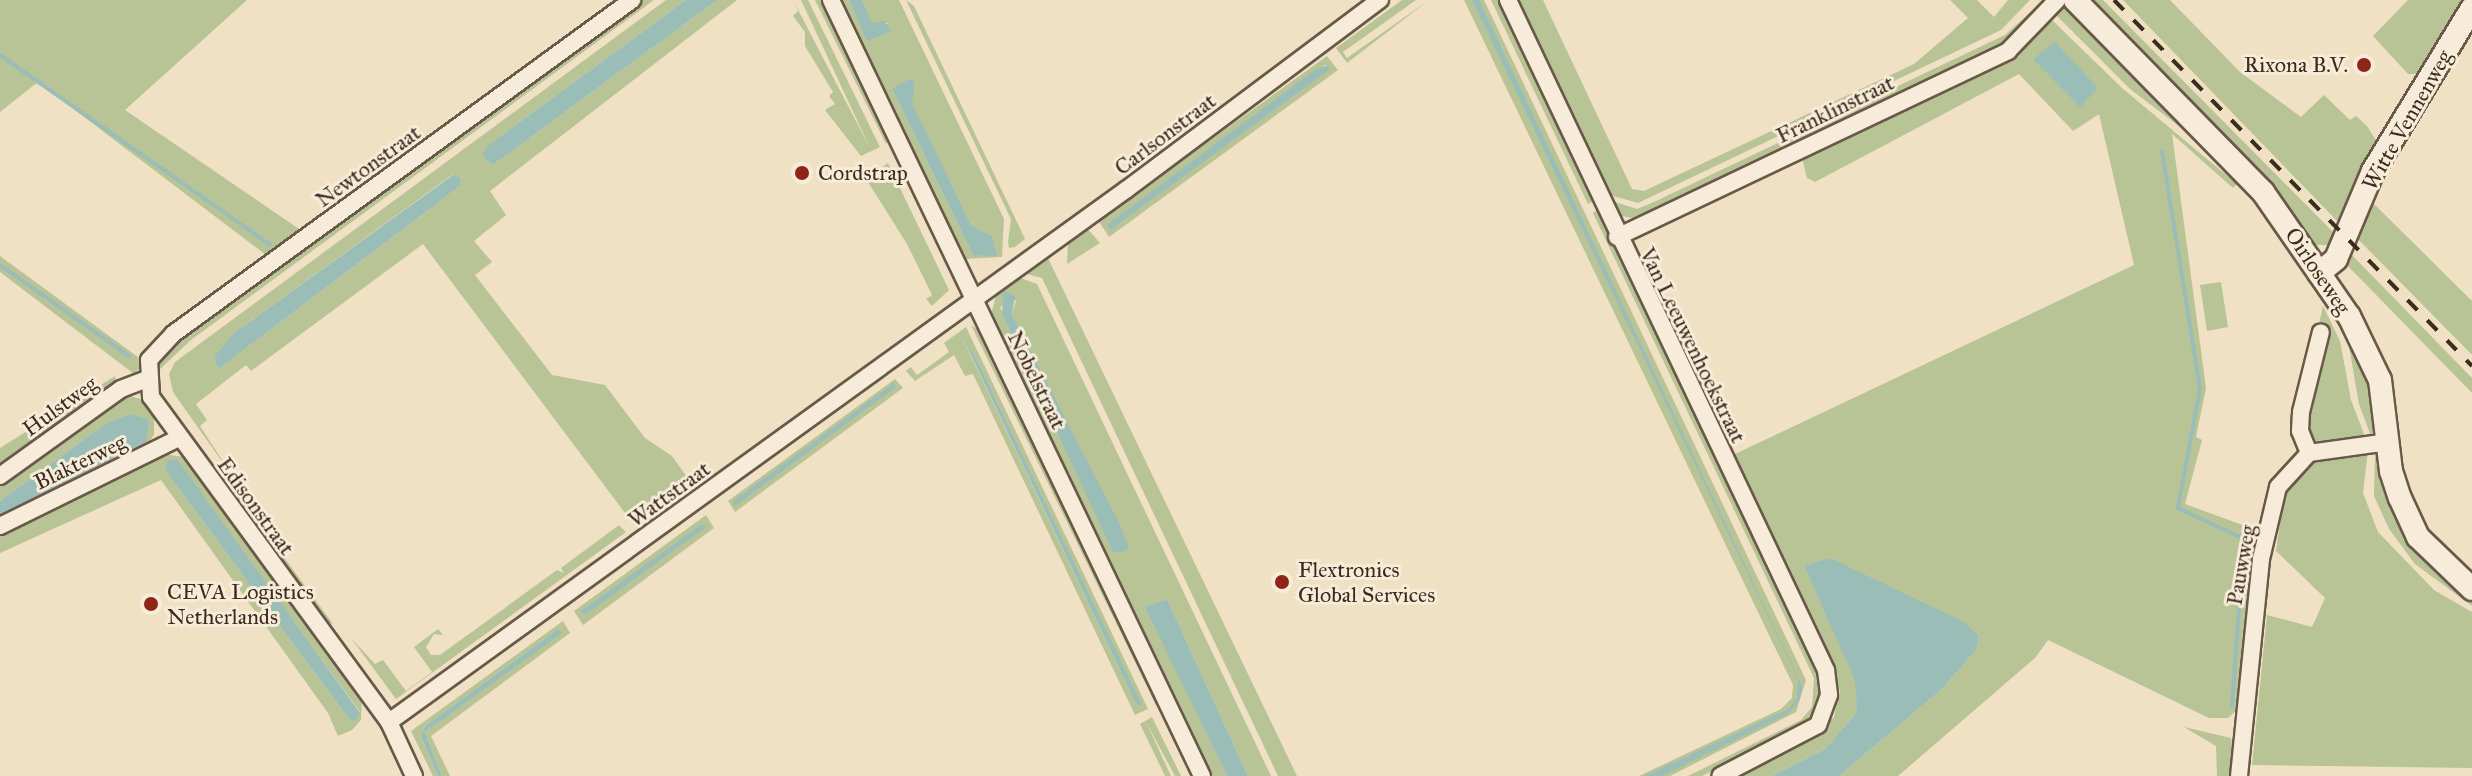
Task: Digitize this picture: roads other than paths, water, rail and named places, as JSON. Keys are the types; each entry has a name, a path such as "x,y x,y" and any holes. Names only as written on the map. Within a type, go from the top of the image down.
{"street":[{"name":"Newtonstraat","path":"149,378 149,360 164,341 632,0"},
{"name":"Carlsonstraat","path":"974,300 1380,0"},
{"name":"Van Leeuwenhoekstraat","path":"1508,0 1617,237 1826,670 1826,710 1818,725 1799,739 1720,776"},
{"name":"Franklinstraat","path":"1617,237 2008,51 2057,0"},
{"name":"Oirloseweg","path":"2075,0 2263,192 2319,273 2368,348 2380,380 2391,471 2418,537 2472,589"},
{"name":"Nobelstraat","path":"831,1 1202,776"},
{"name":"Witte Vennenweg","path":"2319,273 2336,259 2373,171 2472,8"},
{"name":"Wattstraat","path":"389,722 974,300"},
{"name":"Oirloseweg","path":"2309,453 2300,431 2301,412 2321,332"},
{"name":"Edisonstraat","path":"149,378 151,397 179,438 389,722 414,776"},
{"name":"Hulstweg","path":"0,476 121,389 149,378"},
{"name":"Blakterweg","path":"0,526 179,438"},
{"path":"2309,453 2388,442"},
{"name":"Pauwweg","path":"2239,776 2261,559 2278,487 2309,453"}],"water":[{"path":"686,0 717,0 493,165 485,159 483,152 491,143"},
{"path":"849,0 862,0 872,23 885,21 891,31 867,41"},
{"path":"1472,0 1479,0 1802,686 1800,699 1789,713 1662,776 1645,776 1788,709 1797,699 1798,679"},
{"path":"2055,42 2098,88 2080,107 2033,59"},
{"path":"1329,65 1329,70 1110,230 1107,225 1316,69"},
{"path":"910,79 915,83 912,103 971,225 992,236 997,256 973,255 892,89"},
{"path":"453,175 460,177 460,186 220,368 216,365 215,356 234,333"},
{"path":"1004,291 1015,296 1012,315 1118,521 1129,547 1123,552 1113,552 1002,313"},
{"path":"961,334 979,364 1142,705 1137,706"},
{"path":"894,383 896,387 735,506 732,502"},
{"path":"130,414 149,420 146,442 0,515 0,501 104,425"},
{"path":"177,459 360,713 357,719 351,722 171,478 165,468 168,461"},
{"path":"702,524 706,527 585,615 581,611"},
{"path":"1830,558 1962,621 1979,636 1977,649 1941,690 1839,776 1771,776 1825,749 1857,712 1855,680 1804,566"},
{"path":"1167,599 1248,776 1227,776 1145,607"},
{"path":"558,629 562,633 425,732 442,776 438,776 421,737 425,726"}],"waterway":[{"path":"0,55 270,245"},
{"path":"2162,151 2200,389 2178,508 2244,539 2232,707"},
{"path":"0,265 129,356"}],"railway":[{"path":"2114,0 2472,366"}],"place":[{"name":"Rixona B.V.","path":"2364,65"},
{"name":"Cordstrap","path":"802,173"},
{"name":"Flextronics Global Services","path":"1282,582"},
{"name":"CEVA Logistics Netherlands","path":"151,604"}]}
